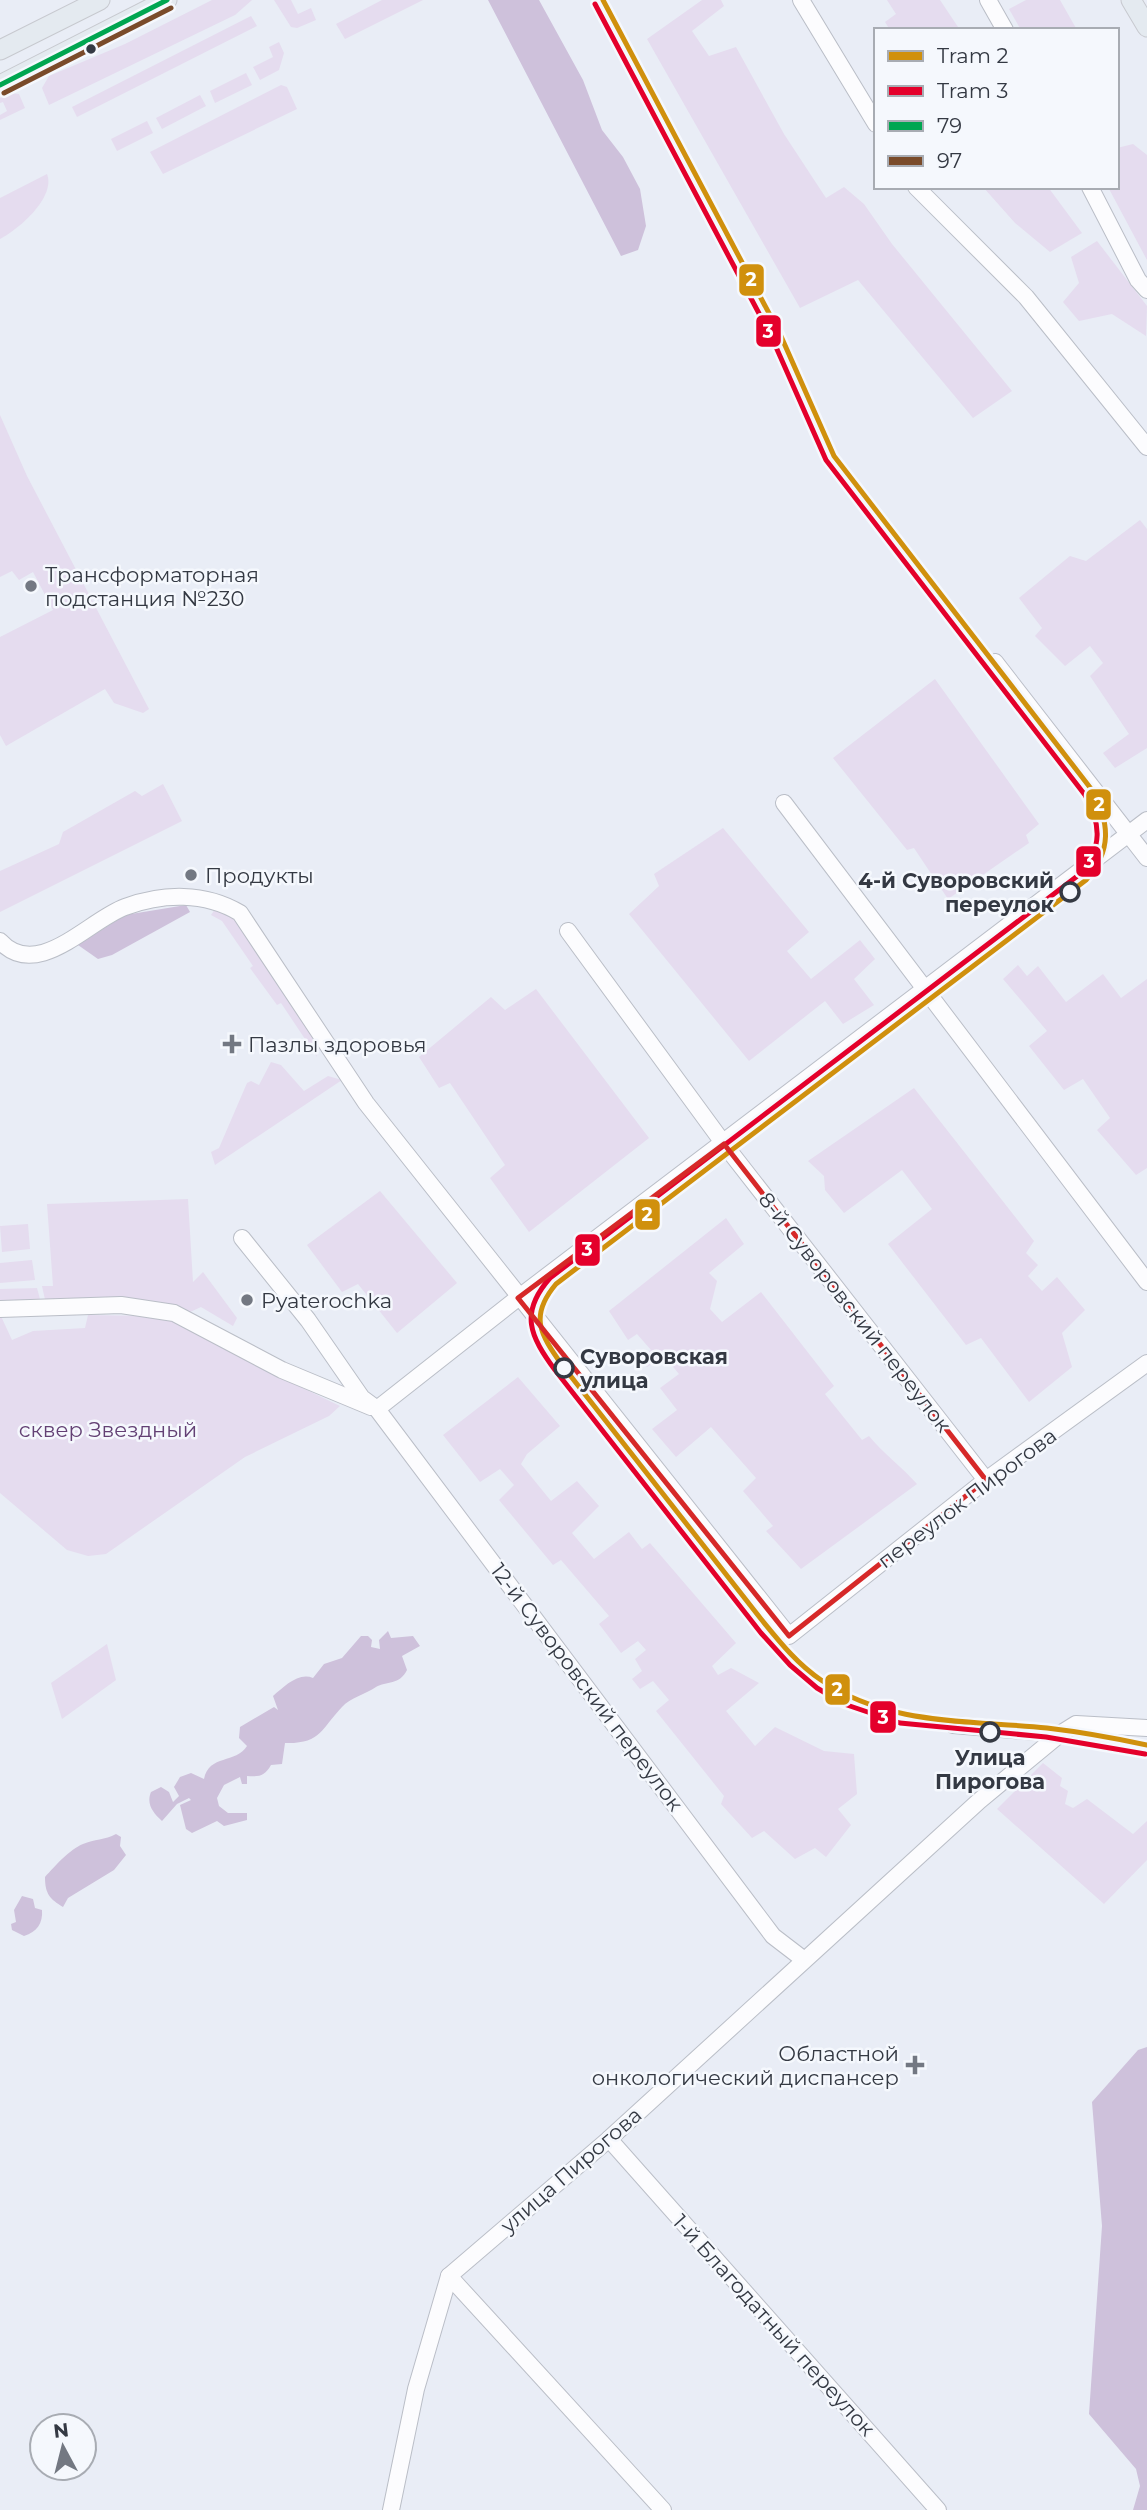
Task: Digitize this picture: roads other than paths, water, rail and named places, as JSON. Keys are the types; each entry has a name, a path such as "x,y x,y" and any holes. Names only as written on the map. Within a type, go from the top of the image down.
{"main road":[{"path":"0,50 100,0"},
{"path":"0,85 167,0"},
{"path":"1131,0 1147,27"}],"street":[{"path":"801,0 874,121"},
{"path":"988,0 1004,28"},
{"path":"918,189 1026,297 1147,447"},
{"path":"1091,189 1138,279 1147,290"},
{"path":"995,662 1147,858"},
{"path":"784,803 1147,1282"},
{"path":"0,1309 121,1305 174,1313 282,1370 377,1409 518,1298 927,990 1147,820"},
{"path":"0,941 14,953 33,955 61,945 123,907 176,897 221,901 240,913 366,1103 518,1298"},
{"name":"8-й Суворовский переулок","path":"568,931 724,1144 986,1480"},
{"name":"12-й Суворовский переулок","path":"242,1238 308,1320 362,1398 377,1409 773,1936 803,1959"},
{"name":"переулок Пирогова","path":"518,1298 789,1636 986,1480 1147,1363"},
{"name":"улица Пирогова","path":"449,2276 609,2139 803,1959 979,1801 1060,1734 1076,1724 1147,1728"},
{"name":"улица Пирогова","path":"953,1725 1060,1734"},
{"name":"1-й Благодатный переулок","path":"609,2139 938,2510"},
{"path":"391,2510 416,2389 449,2276"},
{"path":"449,2276 663,2510"}],"tram line":[{"name":"2","path":"603,0 780,334 834,456 1092,790 1102,814 1106,836 1100,858 1086,880 556,1284 542,1306 540,1316 543,1334 562,1365 761,1619 812,1674 847,1695 901,1713 1060,1730 1147,1745"},
{"name":"3","path":"595,4 772,338 826,460 1085,795 1097,825 1097,835 1093,855 1080,874 550,1278 534,1302 531,1314 534,1335 555,1370 761,1633 790,1665 817,1688 844,1704 900,1723 1046,1737 1145,1754"}],"place":[{"name":"Трансформаторная подстанция №230","path":"31,586"},
{"name":"Продукты","path":"191,875"},
{"name":"4-й Суворовский переулок","path":"1070,892"},
{"name":"Пазлы здоровья","path":"232,1044"},
{"name":"Pyaterochka","path":"247,1300"},
{"name":"Суворовская улица","path":"564,1368"},
{"name":"Улица Пирогова","path":"990,1732"},
{"name":"Областной онкологический диспансер","path":"915,2065"}],"park label":[{"name":"сквер Звездный","path":"108,1429"}]}
